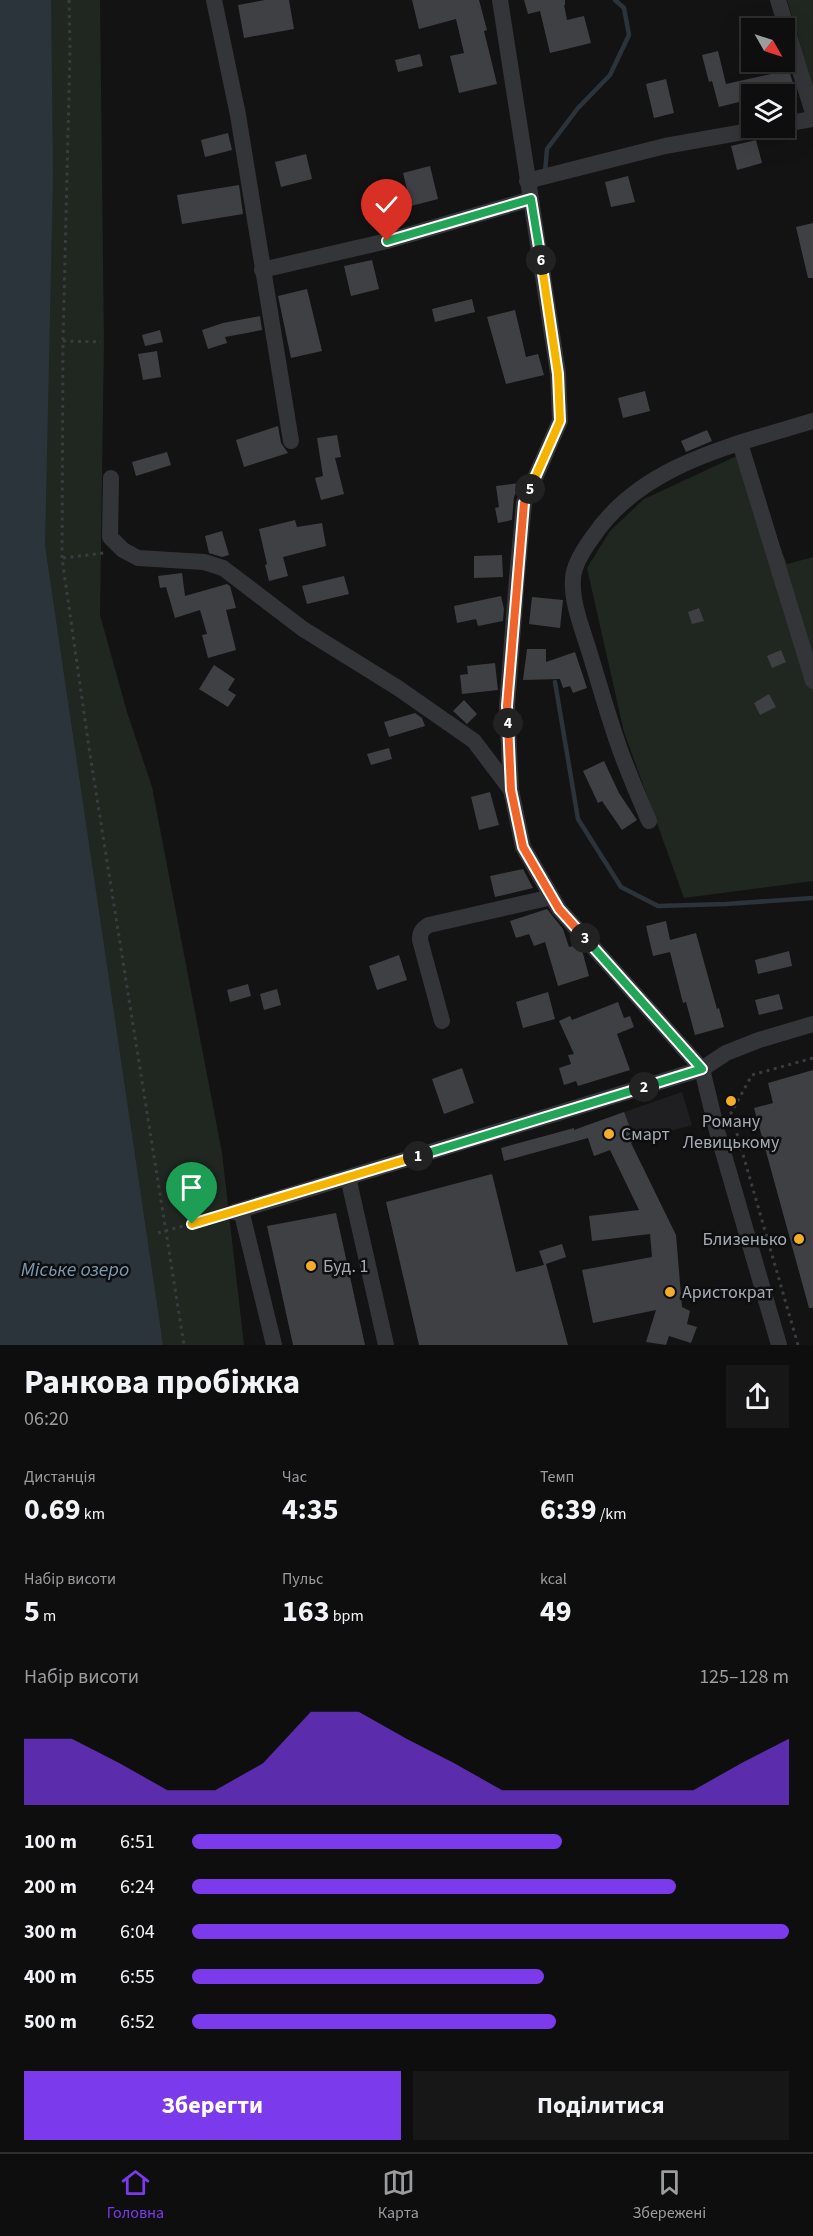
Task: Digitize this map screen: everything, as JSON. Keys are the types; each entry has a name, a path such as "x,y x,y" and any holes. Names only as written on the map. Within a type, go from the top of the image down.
{"street":[{"path":"214,0 238,115 291,441"},
{"path":"500,0 558,374 560,421 524,503 507,706 511,790 523,847 559,909 702,1069 717,1131 779,1345"},
{"path":"778,0 813,113"},
{"path":"795,122 813,119"},
{"path":"527,181 665,146 741,132"},
{"path":"262,270 387,241 531,199"},
{"path":"649,821 617,742 573,591 574,572 584,550 597,531 611,514 636,493 681,466 715,451 813,421"},
{"path":"740,443 813,681"},
{"path":"111,478 110,537 123,550 138,558 204,562 223,568 303,629 398,688 474,741 511,790"},
{"path":"442,1021 420,940 423,928 552,897"},
{"path":"274,1345 237,1211 702,1069 726,1053 759,1040 813,1024"},
{"path":"348,1177 386,1345"}],"path":[{"path":"69,0 62,558 89,748 184,1345"},
{"path":"63,341 101,342"},
{"path":"62,558 123,550"},
{"path":"798,1345 731,1113 752,1075 813,1058"},
{"path":"158,1233 237,1211"}],"shaded area":[{"path":"0,0 100,0 104,343 100,615 127,712 152,787 222,1153 244,1345 0,1345"},
{"path":"787,0 813,0 813,87 795,27 795,18 792,18"},
{"path":"741,454 787,564 813,557 813,881 684,898 624,732 587,568 610,531 644,499"},
{"path":"682,1092 692,1125 635,1141 594,1156 584,1126"}],"water":[{"name":"Міське озеро","path":"0,0 51,0 53,175 45,546 163,1345 0,1345"}],"building":[{"path":"265,0 289,0 294,29 244,38 238,5"},
{"path":"412,0 479,0 497,84 459,93 450,56 464,53 456,19 419,29"},
{"path":"524,0 565,0 567,20 584,16 591,43 550,53 540,11 528,14"},
{"path":"718,51 726,84 790,72 793,84 741,84 741,102 719,107 702,55"},
{"path":"420,54 423,66 398,72 395,60"},
{"path":"666,79 674,113 654,118 646,84"},
{"path":"228,133 232,150 205,157 201,140"},
{"path":"756,140 762,163 737,170 731,146"},
{"path":"306,154 312,179 281,187 275,162"},
{"path":"430,166 438,199 411,206 403,173"},
{"path":"628,176 635,202 611,207 605,182"},
{"path":"239,185 243,214 182,224 177,195"},
{"path":"813,223 813,278 808,278 796,227"},
{"path":"372,260 379,289 351,296 344,266"},
{"path":"307,289 322,351 291,358 278,296"},
{"path":"472,299 475,312 435,322 432,309"},
{"path":"515,310 526,357 538,354 544,375 506,384 487,317"},
{"path":"260,316 262,330 225,337 227,343 208,349 202,330 223,323"},
{"path":"160,330 163,342 145,346 142,335"},
{"path":"157,351 161,377 143,380 138,354"},
{"path":"645,391 650,411 623,418 618,398"},
{"path":"278,426 281,443 288,453 244,467 236,440"},
{"path":"707,430 712,441 686,452 681,441"},
{"path":"337,435 341,457 335,458 344,494 321,500 315,478 323,476 317,438"},
{"path":"167,452 171,465 136,476 132,462"},
{"path":"520,483 514,497 512,520 498,523 495,508 499,507 496,486"},
{"path":"295,520 297,527 322,523 326,546 283,557 288,576 269,581 259,529"},
{"path":"222,531 229,555 222,557 209,553 205,536"},
{"path":"502,555 503,577 474,578 474,556"},
{"path":"182,573 185,596 227,584 230,586 236,608 226,610 236,650 208,658 202,635 207,634 200,610 175,618 166,587 160,588 158,576"},
{"path":"344,576 349,594 307,604 302,586"},
{"path":"501,596 504,609 503,621 478,626 476,619 457,623 454,606"},
{"path":"532,597 563,600 560,628 529,624"},
{"path":"699,608 704,621 692,624 688,612"},
{"path":"527,649 546,649 546,662 575,652 587,688 573,693 570,686 563,688 560,679 523,680"},
{"path":"781,650 786,662 772,668 767,656"},
{"path":"495,663 498,690 462,694 460,675 468,674 467,666"},
{"path":"214,665 235,679 228,690 236,695 228,707 199,689"},
{"path":"769,694 776,707 760,715 754,703"},
{"path":"464,700 477,714 467,724 453,711"},
{"path":"415,713 422,718 425,726 389,737 384,722"},
{"path":"389,748 392,759 371,765 367,754"},
{"path":"604,761 619,793 637,820 622,830 602,801 598,803 583,771"},
{"path":"490,792 499,825 479,830 471,797"},
{"path":"523,869 533,888 495,897 490,876"},
{"path":"547,909 563,929 569,947 577,945 582,950 589,976 558,986 545,942 534,946 529,934 516,938 510,921"},
{"path":"666,921 670,940 696,933 724,1027 695,1035 686,1002 683,1003 670,952 653,956 646,926"},
{"path":"789,951 792,966 758,974 755,960"},
{"path":"399,955 407,980 377,990 369,966"},
{"path":"248,984 251,996 230,1002 227,990"},
{"path":"277,989 281,1005 264,1010 260,994"},
{"path":"548,992 555,1019 523,1028 516,1002"},
{"path":"779,994 783,1009 759,1015 755,1000"},
{"path":"618,1002 624,1018 630,1016 634,1027 617,1034 630,1070 578,1086 576,1081 564,1085 559,1068 571,1064 568,1055 574,1054 559,1021 570,1016 572,1020"},
{"path":"462,1068 474,1103 444,1114 432,1079"},
{"path":"813,1070 813,1308 809,1308 754,1108 773,1103 768,1083"},
{"path":"624,1112 635,1141 631,1143 676,1235 682,1307 690,1311 687,1324 697,1327 691,1343 669,1336 666,1345 646,1342 656,1310 593,1323 582,1270 652,1257 650,1234 592,1241 589,1216 639,1210 610,1150 594,1156 588,1138 504,1161 501,1148 574,1128 574,1130"},
{"path":"492,1174 516,1272 544,1265 539,1251 562,1244 566,1257 546,1264 568,1345 419,1345 386,1202"},
{"path":"336,1213 365,1345 293,1345 267,1226"}],"waterway":[{"path":"545,172 547,149 578,108 610,75 629,35 624,8 615,0"},
{"path":"555,682 578,819 621,887 658,906 813,898"}],"place":[{"name":"Роману Левицькому","path":"731,1101"},
{"name":"Смарт","path":"609,1134"},
{"name":"Близенько","path":"799,1239"},
{"name":"Буд. 1","path":"311,1266"},
{"name":"Аристократ","path":"670,1292"}],"route":[{"path":"192,1224 702,1069 559,909 523,847 511,790 507,706 524,503 560,421 558,374 531,199 387,241"}]}
